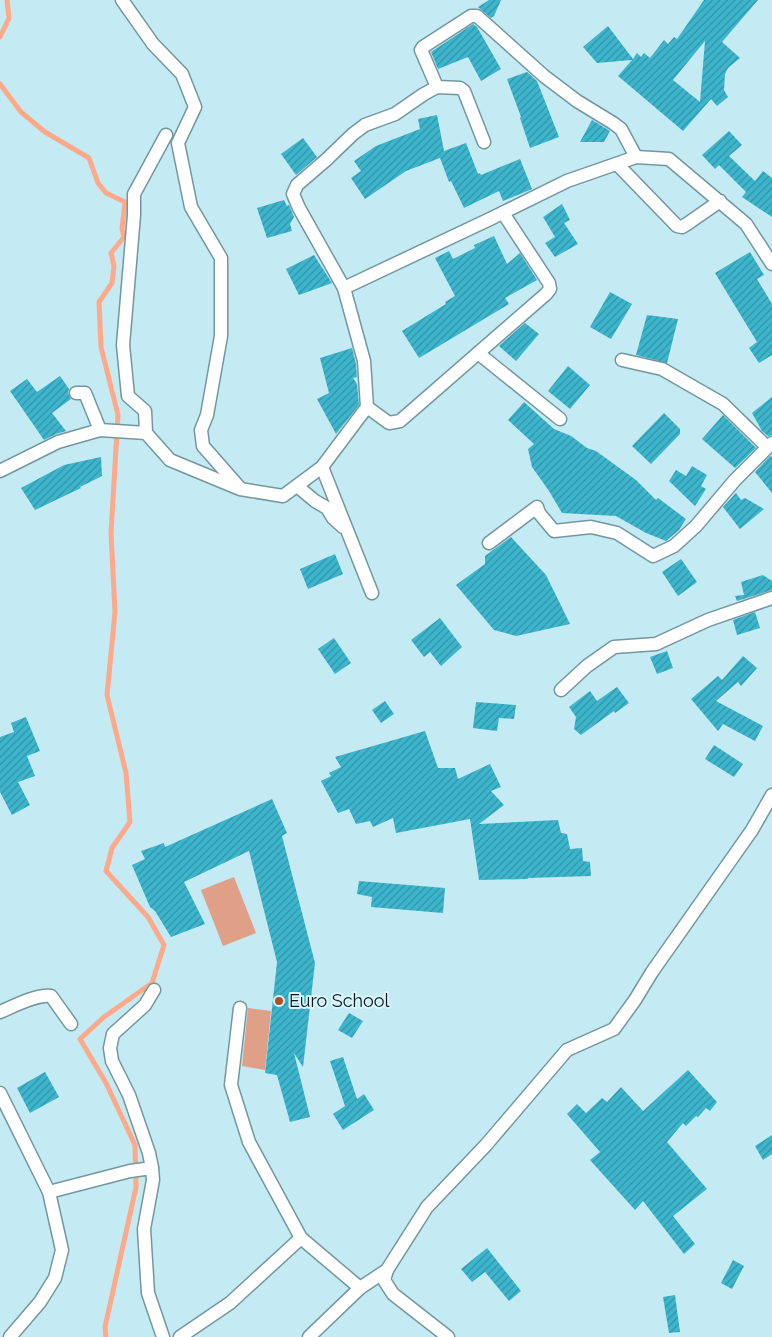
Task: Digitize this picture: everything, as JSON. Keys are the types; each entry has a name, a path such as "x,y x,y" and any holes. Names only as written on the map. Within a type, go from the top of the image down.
{"street":[{"path":"122,0 153,44 182,74 195,107 178,143 191,207 221,258 221,336 207,416 201,430 203,446 240,489"},
{"path":"437,87 421,50 472,16 477,16 544,76 577,101 621,129 636,157"},
{"path":"166,135 134,194 134,224 123,345 128,396 145,411 146,433 170,460 240,489 283,496 322,467 366,407 364,361 344,288 299,208 293,194 297,185 365,125 395,114 437,87 460,88 464,90 484,142"},
{"path":"344,288 567,181 636,157 669,159 746,224 772,264"},
{"path":"616,164 677,226 682,227 720,201"},
{"path":"366,407 390,423 400,421 550,289 549,283 502,213"},
{"path":"478,353 560,419"},
{"path":"489,543 537,507 539,513 554,531 591,527 617,533 652,556 674,546 696,526 735,480 770,445 723,404 662,369 622,360"},
{"path":"76,393 85,393 103,430"},
{"path":"0,471 58,442 103,430 146,433"},
{"path":"322,467 372,593"},
{"path":"297,486 327,508 333,518 348,532"},
{"path":"561,690 587,666 614,647 656,644 708,620 772,598"},
{"path":"448,1337 393,1294 384,1280 387,1270 427,1207 486,1145 567,1050 614,1029 752,830 772,795"},
{"path":"154,990 145,1005 112,1034 110,1048 112,1061 132,1104 149,1153 153,1180 144,1229 147,1284 148,1293 163,1337"},
{"path":"0,1012 46,995 51,996 71,1024"},
{"path":"240,1008 231,1085 249,1142 301,1238 360,1288"},
{"path":"0,1093 49,1192 62,1250 55,1278 40,1302 10,1337"},
{"path":"49,1192 130,1172 151,1169"},
{"path":"180,1337 230,1302 301,1238"},
{"path":"309,1337 360,1288 387,1270"}],"shaded area":[{"path":"234,877 256,933 223,946 201,890"},
{"path":"248,1008 271,1011 265,1070 242,1066"}],"building":[{"path":"489,0 501,0 494,16 491,18 478,7"},
{"path":"704,0 758,0 722,42 740,58 728,68 725,74 724,90 728,97 717,106 711,99 683,131 618,76 632,60 597,63 583,47 608,26 633,59 637,53 641,57 644,53 650,58 664,40 668,44 674,37 677,39","holes":["705,41 700,102 673,80"]},
{"path":"473,24 477,27 501,69 481,81 468,57 438,69 431,52"},
{"path":"527,72 537,81 559,137 530,148 507,79"},
{"path":"437,115 444,151 466,143 478,174 480,173 481,175 520,159 532,189 503,201 499,191 464,208 451,181 449,182 440,158 406,171 365,199 351,178 361,171 354,161 376,146 420,129 418,119"},
{"path":"592,120 610,131 604,142 580,142"},
{"path":"729,131 742,145 729,156 755,181 763,171 772,178 772,217 742,197 746,192 719,165 715,169 702,155"},
{"path":"303,138 317,157 296,175 281,154"},
{"path":"284,200 287,206 289,205 294,217 290,224 292,231 267,238 257,208"},
{"path":"562,204 570,220 564,223 578,244 555,257 545,243 555,237 543,217"},
{"path":"494,236 507,264 520,253 537,280 505,298 509,304 419,358 402,331 446,304 445,302 455,296 435,258 449,251 453,259 475,248 474,245"},
{"path":"750,252 764,275 757,279 772,304 772,355 759,363 749,348 757,342 715,273"},
{"path":"314,255 332,283 299,295 286,269"},
{"path":"610,292 632,304 611,339 590,327"},
{"path":"647,315 678,319 667,363 636,355"},
{"path":"525,323 539,334 516,361 499,346"},
{"path":"352,348 357,377 353,378 357,384 359,405 336,434 317,399 329,393 320,358"},
{"path":"568,366 590,385 570,409 548,391"},
{"path":"60,376 69,389 68,393 71,399 52,413 66,431 44,440 10,391 27,379 37,392"},
{"path":"772,397 772,435 768,436 762,431 752,413"},
{"path":"524,402 554,429 571,436 587,448 596,451 636,480 656,500 658,498 686,519 679,530 666,541 646,533 616,516 562,513 532,467 528,449 534,444 508,420"},
{"path":"664,413 680,429 680,434 651,464 632,446"},
{"path":"723,415 756,448 735,468 702,439"},
{"path":"770,456 772,457 772,493 755,472"},
{"path":"101,457 102,476 35,510 21,488 64,465"},
{"path":"692,466 707,475 701,486 706,489 695,506 669,481 676,470 686,476"},
{"path":"736,493 741,500 745,498 764,509 740,529 723,507"},
{"path":"511,537 546,575 570,624 516,636 494,630 456,585 485,564 485,556"},
{"path":"335,554 343,574 308,589 300,569"},
{"path":"681,559 697,582 678,596 662,572"},
{"path":"763,575 772,581 772,590 737,601 735,596 744,595 741,582"},
{"path":"755,612 760,628 737,635 733,620"},
{"path":"440,618 462,647 441,666 430,652 424,657 411,640"},
{"path":"334,638 351,663 335,674 318,649"},
{"path":"667,651 673,668 657,674 650,657"},
{"path":"743,656 757,668 741,686 738,682 716,701 763,726 755,741 723,724 718,731 691,699 718,676 722,680"},
{"path":"617,687 629,703 615,713 614,711 581,735 574,729 576,717 569,707 590,691 597,701"},
{"path":"385,701 394,714 381,723 372,710"},
{"path":"476,702 516,705 514,719 499,718 497,731 473,728"},
{"path":"26,717 40,751 27,756 35,776 18,782 30,805 12,815 0,792 0,737 14,732 11,723"},
{"path":"425,731 438,768 455,768 458,779 490,764 501,787 491,791 504,805 479,824 558,820 561,833 567,834 570,849 582,848 583,861 590,862 591,876 479,880 470,819 396,833 393,818 373,827 370,821 356,824 349,809 338,813 321,781 331,776 329,773 341,767 335,757"},
{"path":"714,745 743,764 734,777 705,759"},
{"path":"272,799 287,833 282,836 315,963 303,1067 294,1053 310,1117 290,1122 277,1075 265,1073 277,962 249,851 184,882 205,924 171,937 155,911 150,907 132,865 145,859 141,851 164,843 165,847"},
{"path":"359,881 445,888 443,913 371,907 372,897 357,894"},
{"path":"349,1013 363,1021 352,1038 338,1030"},
{"path":"343,1057 357,1099 364,1094 374,1110 343,1130 333,1114 345,1106 330,1061"},
{"path":"688,1070 717,1102 710,1111 706,1108 686,1126 683,1123 667,1142 707,1189 673,1216 695,1244 684,1254 643,1201 635,1210 590,1160 600,1152 567,1114 577,1104 586,1113 602,1098 607,1102 621,1087 643,1111"},
{"path":"45,1072 59,1097 30,1113 17,1088"},
{"path":"772,1135 772,1154 763,1160 755,1146"},
{"path":"487,1248 521,1291 509,1301 485,1272 472,1282 461,1269"},
{"path":"733,1260 744,1266 732,1289 721,1283"},
{"path":"675,1295 680,1332 669,1333 663,1297"}],"waterway":[{"path":"0,37 9,18 7,0"},
{"path":"0,84 21,112 45,132 89,158 98,183 106,193 125,202 122,229 124,237 111,253 114,266 112,283 99,302 101,347 118,415 111,533 115,612 107,695 126,773 130,822 112,848 106,871 148,917 164,945 152,983 104,1017 80,1039 106,1083 135,1145 136,1187 105,1327 106,1337"}],"place":[{"name":"Euro School","path":"279,1001"}]}
